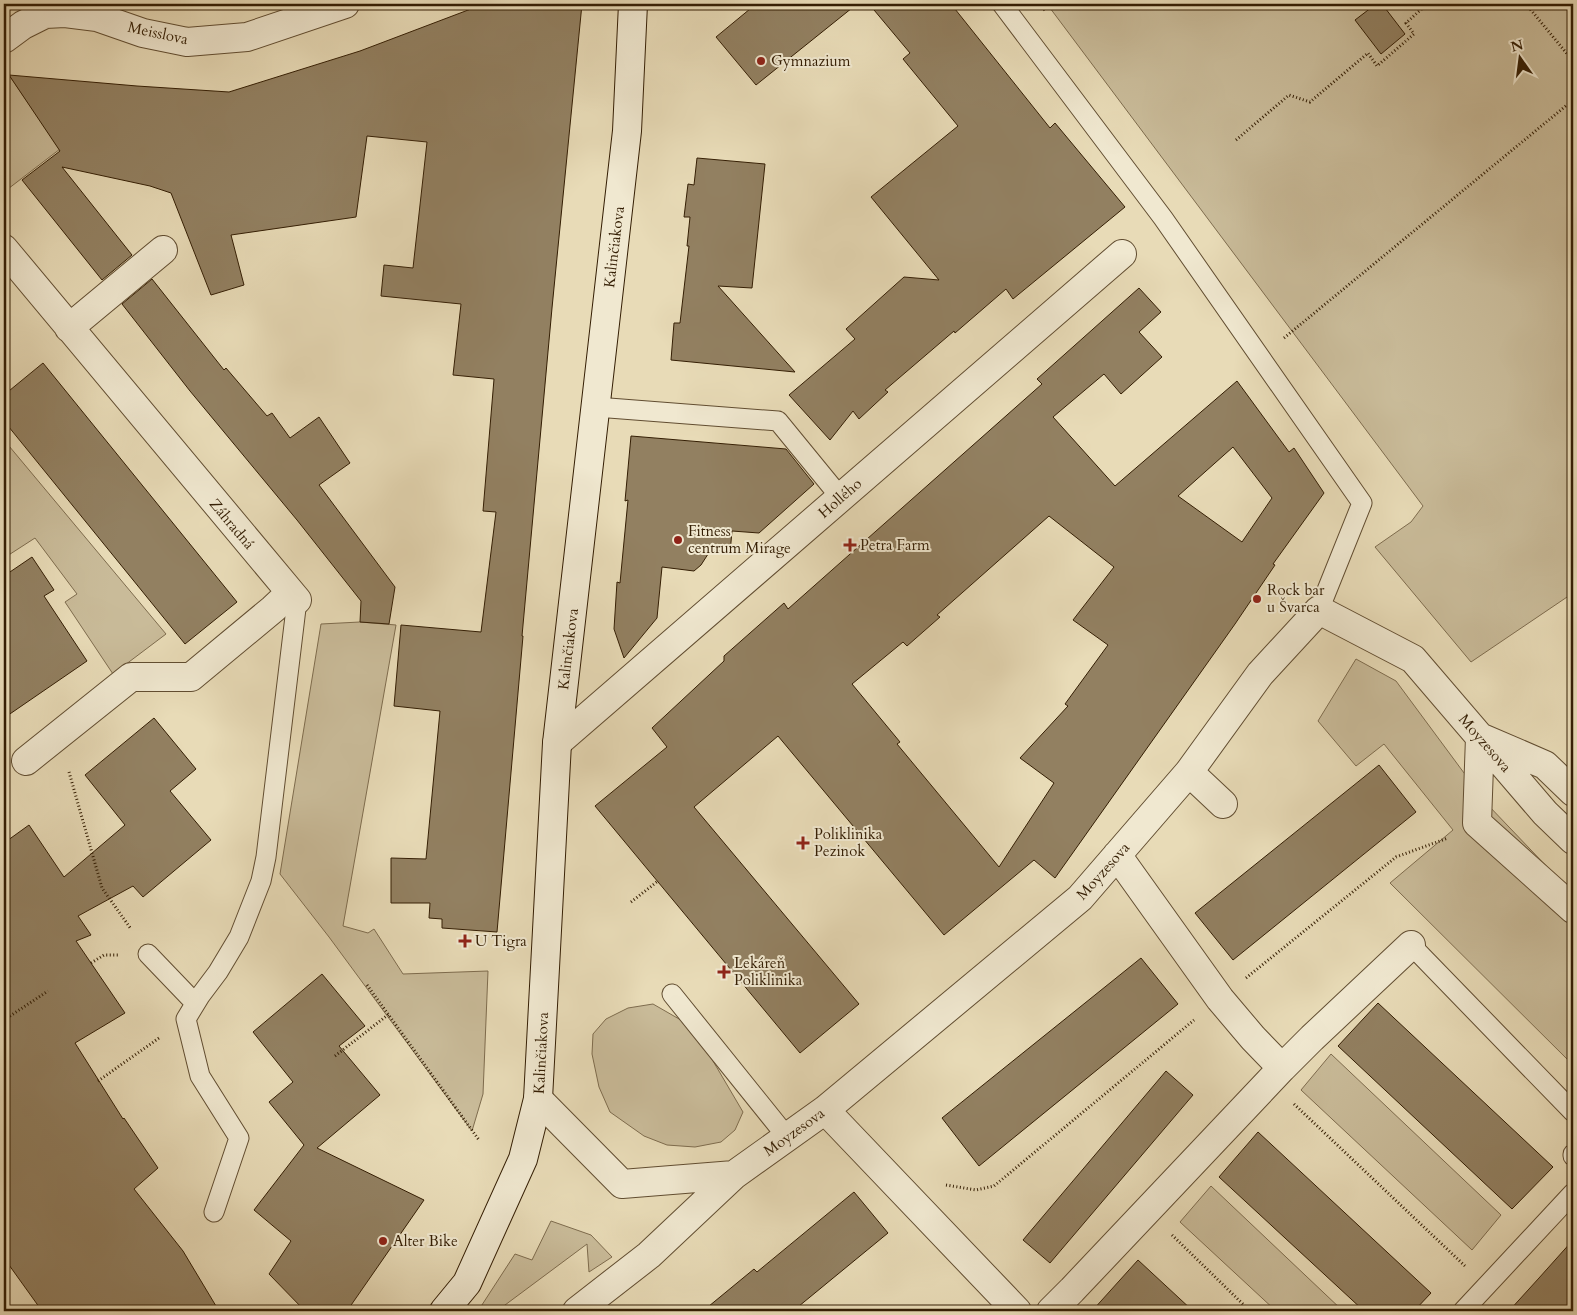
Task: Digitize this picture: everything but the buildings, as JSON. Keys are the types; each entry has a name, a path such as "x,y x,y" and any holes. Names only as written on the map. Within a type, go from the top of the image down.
{"street":[{"name":"Meisslova","path":"4,39 22,25 45,14 64,8 143,33 187,42 247,37 345,4"},
{"name":"Kalinčiakova","path":"444,1311 467,1283 523,1159 538,1099 557,743 627,131 632,4"},
{"name":"Záhradná","path":"4,249 293,596"},
{"path":"69,328 163,250"},
{"name":"Hollého","path":"557,743 1122,254"},
{"path":"26,761 131,676 190,677 273,609 293,596"},
{"name":"Moyzesova","path":"577,1311 648,1255 734,1175 825,1110 1080,898 1189,772 1260,674 1319,610 1412,660 1545,812 1573,840"},
{"path":"1573,792 1545,765 1480,737 1477,824 1573,909"},
{"path":"1189,772 1223,804"},
{"path":"1117,855 1220,999 1254,1038 1276,1074"},
{"path":"1050,1311 1276,1074 1411,946"},
{"path":"538,1099 622,1184 734,1175"},
{"path":"825,1110 1017,1311"}],"lane":[{"path":"1002,4 1163,218 1362,503 1319,610"},
{"path":"596,407 778,421 841,498"},
{"path":"191,1011 239,937 261,881 266,857 293,596"},
{"path":"1411,946 1573,1112"},
{"path":"148,954 191,1011 200,1076 238,1138 214,1212"},
{"path":"672,994 787,1137"},
{"path":"1464,1311 1573,1193"}],"path":[{"path":"1236,140 1289,95 1310,102 1368,53 1377,66 1414,34 1406,22 1427,4"},
{"path":"1526,4 1573,61"},
{"path":"1278,342 1573,100"},
{"path":"59,734 78,808 102,888 148,954"},
{"path":"994,1186 1220,999 1396,857 1450,838"},
{"path":"632,902 658,881"},
{"path":"367,985 479,1140"},
{"path":"4,1020 48,991"},
{"path":"98,1081 191,1011"},
{"path":"335,1056 388,1014"},
{"path":"1276,1074 1487,1286"},
{"path":"1147,1210 1250,1311"}],"shaded area":[{"path":"1047,4 1573,4 1573,593 1471,662 1375,547 1411,522 1423,506"},
{"path":"9,75 60,149 4,192 4,80"},
{"path":"4,440 166,634 113,674 65,602 77,594 35,538 4,558"},
{"path":"360,622 396,625 343,926 368,933 374,929 403,974 488,971 483,1094 472,1131 329,937 280,874 321,624"},
{"path":"1356,659 1396,681 1487,804 1573,894 1573,1065 1390,883 1453,830 1384,744 1356,766 1318,721"},
{"path":"653,1004 693,1027 743,1112 735,1130 721,1142 695,1147 667,1145 644,1136 610,1112 599,1087 592,1054 593,1034 606,1019 628,1008"},
{"path":"1331,1054 1501,1215 1472,1250 1301,1090"},
{"path":"1211,1186 1343,1311 1276,1311 1180,1222"},
{"path":"551,1221 591,1235 612,1257 589,1272 587,1244 497,1311 478,1311 515,1254 532,1260"}],"place":[{"name":"Gymnazium","path":"761,61"},
{"name":"Fitness centrum Mirage","path":"678,540"},
{"name":"Petra Farm","path":"850,545"},
{"name":"Rock bar u Švarca","path":"1257,599"},
{"name":"Poliklinika Pezinok","path":"803,843"},
{"name":"U Tigra","path":"465,941"},
{"name":"Lekáreň Poliklinika","path":"724,972"},
{"name":"Alter Bike","path":"383,1241"}]}
